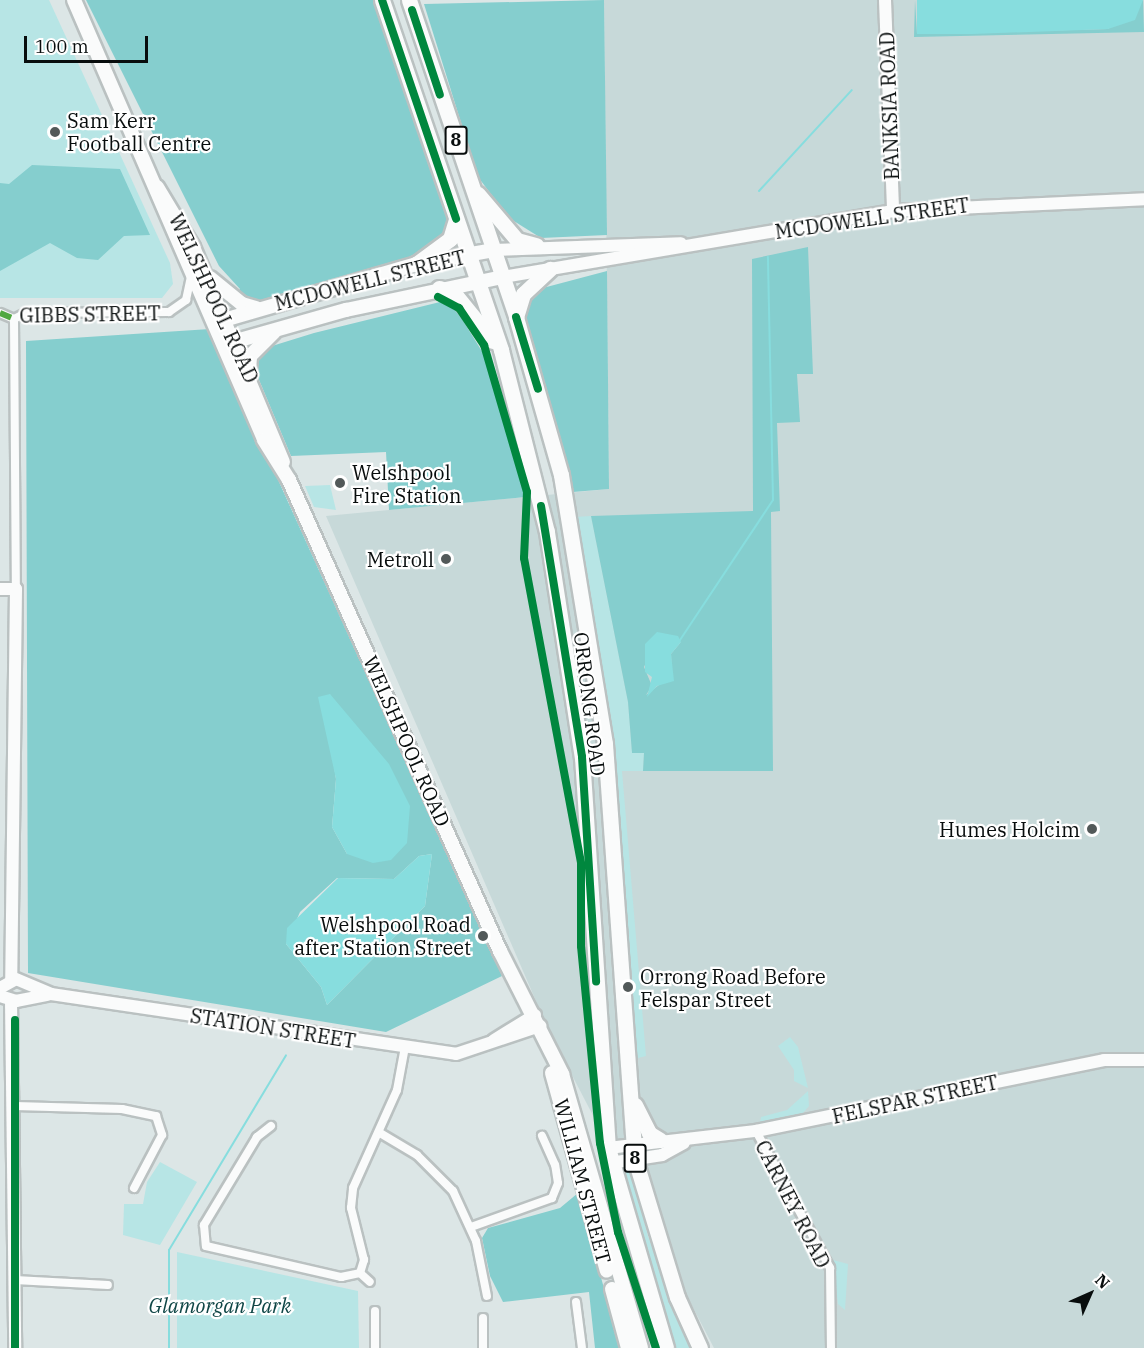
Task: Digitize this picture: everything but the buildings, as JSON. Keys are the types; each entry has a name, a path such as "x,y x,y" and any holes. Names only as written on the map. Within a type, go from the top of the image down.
{"highway":[{"name":"ORRONG ROAD","path":"382,0 501,350 547,532 573,682 609,1156 666,1348"},
{"name":"ORRONG ROAD","path":"409,0 516,316 563,487 605,744 634,1152 677,1297 700,1348"},
{"path":"471,185 517,240 536,245"},
{"path":"416,264 450,239 456,219"},
{"path":"516,316 523,294 550,269"},
{"path":"439,288 459,298 501,350"},
{"path":"628,1082 641,1122 660,1140"}],"main road":[{"name":"WELSHPOOL ROAD","path":"74,0 157,187 191,275 219,322 235,340 249,371 289,480 533,1022"},
{"name":"WELSHPOOL ROAD","path":"157,187 206,276 219,322 222,345 264,440 289,480"},
{"name":"MCDOWELL STREET","path":"219,322 258,308 416,264 494,250"},
{"path":"206,276 242,304 258,308"},
{"name":"MCDOWELL STREET","path":"222,345 280,327 439,288 503,277"},
{"path":"249,371 250,356 280,327"},
{"name":"WILLIAM STREET","path":"533,1022 564,1106 628,1348"},
{"name":"WILLIAM STREET","path":"533,1022 573,1101 640,1348"}],"street":[{"name":"BANKSIA ROAD","path":"885,0 892,211"},
{"name":"MCDOWELL STREET","path":"503,277 892,211 1144,199"},
{"name":"MCDOWELL STREET","path":"494,250 536,245 709,242"},
{"name":"GIBBS STREET","path":"0,313 14,319 26,313 162,313 186,300 191,275"},
{"path":"14,319 15,1348"},
{"path":"0,589 16,589"},
{"name":"STATION STREET","path":"13,991 51,994 456,1054 493,1041 533,1022"},
{"path":"360,1273 364,1260 351,1208 353,1188 380,1133 397,1090 405,1047"},
{"name":"FELSPAR STREET","path":"634,1152 660,1140 685,1142 756,1131 1104,1060 1144,1060"},
{"path":"15,1106 122,1109 156,1116 162,1135 134,1188"},
{"path":"271,1126 257,1137 204,1225 206,1246 341,1277 360,1273"},
{"name":"CARNEY ROAD","path":"756,1131 830,1268 831,1348"},
{"path":"380,1133 431,1166 453,1191 471,1227 487,1296"},
{"path":"471,1227 552,1198 555,1165 542,1136"},
{"name":"FELSPAR STREET","path":"609,1156 634,1152 662,1155 685,1142"},
{"path":"360,1273 370,1282"},
{"path":"15,1280 108,1285"},
{"path":"576,1302 582,1348"},
{"path":"375,1311 375,1348"},
{"path":"483,1318 483,1348"}],"shaded area":[{"path":"86,0 375,0 449,214 450,229 434,247 413,257 276,300 247,301 236,294 240,289 219,266"},
{"path":"604,0 1144,0 1144,1348 714,1348 549,1031 326,516 609,489"},
{"path":"604,0 607,235 541,238 509,218 478,177 424,4"},
{"path":"915,0 917,34 1108,29 1143,0 1144,32 914,37"},
{"path":"917,0 1143,0 1135,20 1108,29 917,34"},
{"path":"32,165 120,169 150,235 124,236 98,260 77,258 50,243 0,271 0,183 9,184"},
{"path":"808,247 813,374 797,374 800,422 777,423 780,511 771,512 773,771 643,771 644,753 632,753 628,702 591,516 753,511 752,259","holes":["681,642 671,654 672,675 646,695 652,686 644,667 648,658"]},
{"path":"607,271 609,489 573,492 524,310 539,289"},
{"path":"440,302 457,311 483,353 525,497 389,510 386,452 291,456 257,375 259,356 272,346 314,333"},
{"path":"210,329 502,976 386,1032 28,973 26,341","holes":["330,694 347,854 332,827 336,779 326,713","432,854 425,906 327,1005 321,987 286,944 300,912 337,878 394,879 419,856"]},
{"path":"657,632 678,636 681,642 671,654 674,681 657,686 647,697 652,677 645,672 645,644"},
{"path":"330,694 389,764 410,806 407,843 391,860 373,863 347,854 332,827 336,779 318,697"},
{"path":"432,854 425,906 327,1005 321,987 286,944 287,928 338,878 394,879 419,856"},
{"path":"578,1193 622,1348 595,1348 589,1292 503,1302 490,1276 482,1238 488,1228 560,1208"}],"green space":[{"name":"Sam Kerr Football Centre","path":"0,0 49,0 170,263 173,284 162,298 0,298"},
{"path":"330,485 336,510 314,507 305,486"},
{"path":"591,516 628,702 632,752 644,753 643,771 622,771 646,1056 634,1059 611,741 575,517"},
{"path":"790,1037 798,1047 808,1088 794,1081 794,1070 778,1046"},
{"path":"808,1091 809,1106 803,1113 760,1122 761,1117 787,1110"},
{"path":"160,1162 197,1182 160,1245 123,1235 124,1204 143,1204 147,1182"},
{"path":"631,1166 648,1236 690,1348 671,1348 617,1167"},
{"name":"Glamorgan Park","path":"177,1252 358,1291 359,1348 177,1348"},
{"path":"833,1260 848,1264 845,1310 838,1304"}],"waterway":[{"path":"759,191 852,90"},
{"path":"680,640 773,500 768,257"},
{"path":"169,1348 169,1250 286,1055"}],"marked path":[{"path":"0,313 14,319"}],"cycle path":[{"path":"382,0 456,219"},
{"path":"412,10 440,95"},
{"path":"438,297 459,308 484,345 527,492 524,558 581,864 581,946 600,1143 618,1232 656,1348"},
{"path":"516,317 538,389"},
{"path":"541,506 582,757 596,982"},
{"path":"15,1020 15,1348"}],"place":[{"name":"Sam Kerr Football Centre","path":"55,132"},
{"name":"Welshpool Fire Station","path":"340,483"},
{"name":"Metroll","path":"446,559"},
{"name":"Humes Holcim","path":"1092,829"},
{"name":"Welshpool Road after Station Street","path":"483,936"},
{"name":"Orrong Road Before Felspar Street","path":"628,987"}]}
